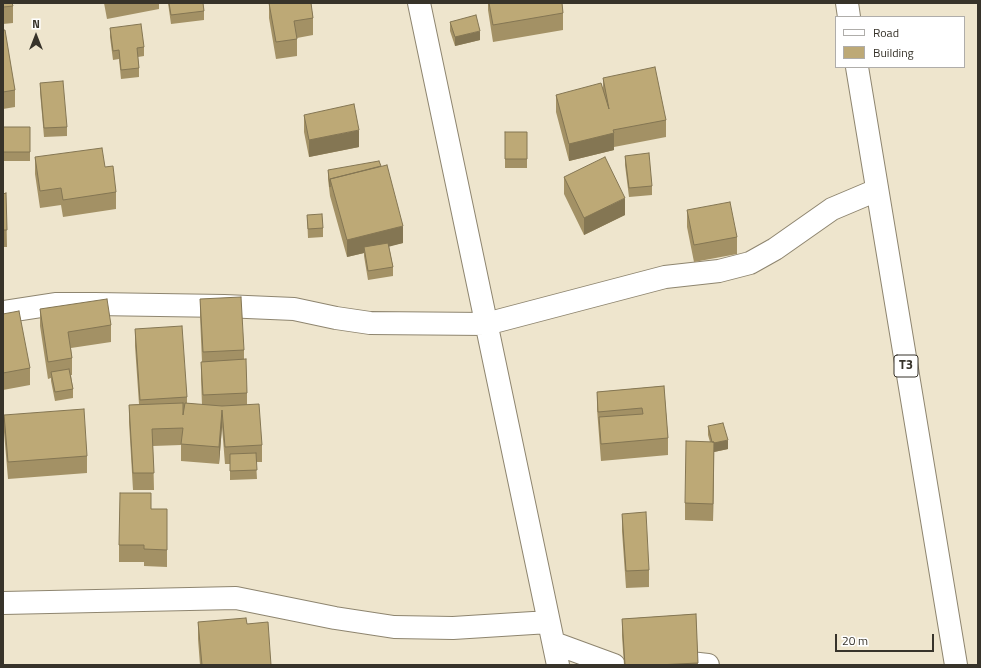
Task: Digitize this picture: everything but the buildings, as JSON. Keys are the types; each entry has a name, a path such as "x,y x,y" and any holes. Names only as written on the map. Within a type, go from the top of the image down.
{"main road":[{"path":"419,3 558,665"},
{"path":"847,3 849,16"},
{"name":"T3","path":"857,68 956,665"},
{"path":"3,312 55,304 224,306 294,309 370,324 486,324 665,276 719,270 750,263 775,249 832,209 877,190"},
{"path":"3,603 236,598 335,618 394,627 453,628 552,633 614,665"},
{"path":"639,665 681,662 708,665"}]}
